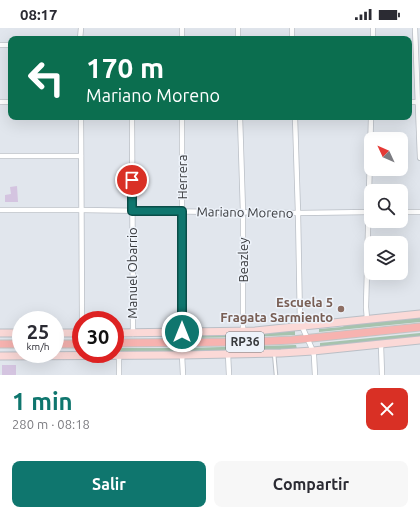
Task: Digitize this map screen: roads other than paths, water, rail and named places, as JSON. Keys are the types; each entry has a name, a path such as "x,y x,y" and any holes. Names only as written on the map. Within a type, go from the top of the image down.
{"main road":[{"name":"RP36","path":"124,344 246,342 307,338 420,327"},
{"path":"0,344 12,344"}],"street":[{"path":"415,28 420,158"},
{"path":"81,120 82,311"},
{"name":"Manuel Obarrio","path":"132,120 133,334"},
{"name":"Herrera","path":"182,120 183,375"},
{"name":"Beazley","path":"240,120 243,331"},
{"path":"295,120 300,322 313,351 315,375"},
{"path":"370,184 371,120"},
{"path":"0,156 81,156"},
{"name":"Mariano Moreno","path":"0,210 298,213 364,212"},
{"path":"408,212 420,212"},
{"path":"367,319 370,228"},
{"path":"124,334 243,331 301,327 420,314"},
{"path":"0,332 12,333"},
{"path":"124,356 313,351 420,340"},
{"path":"381,345 382,375"},
{"path":"228,354 229,375"},
{"path":"0,356 72,356"},
{"path":"119,363 119,375"}],"lane":[{"path":"274,353 276,375"}],"place":[{"name":"Escuela 5 Fragata Sarmiento","path":"341,309"}]}
